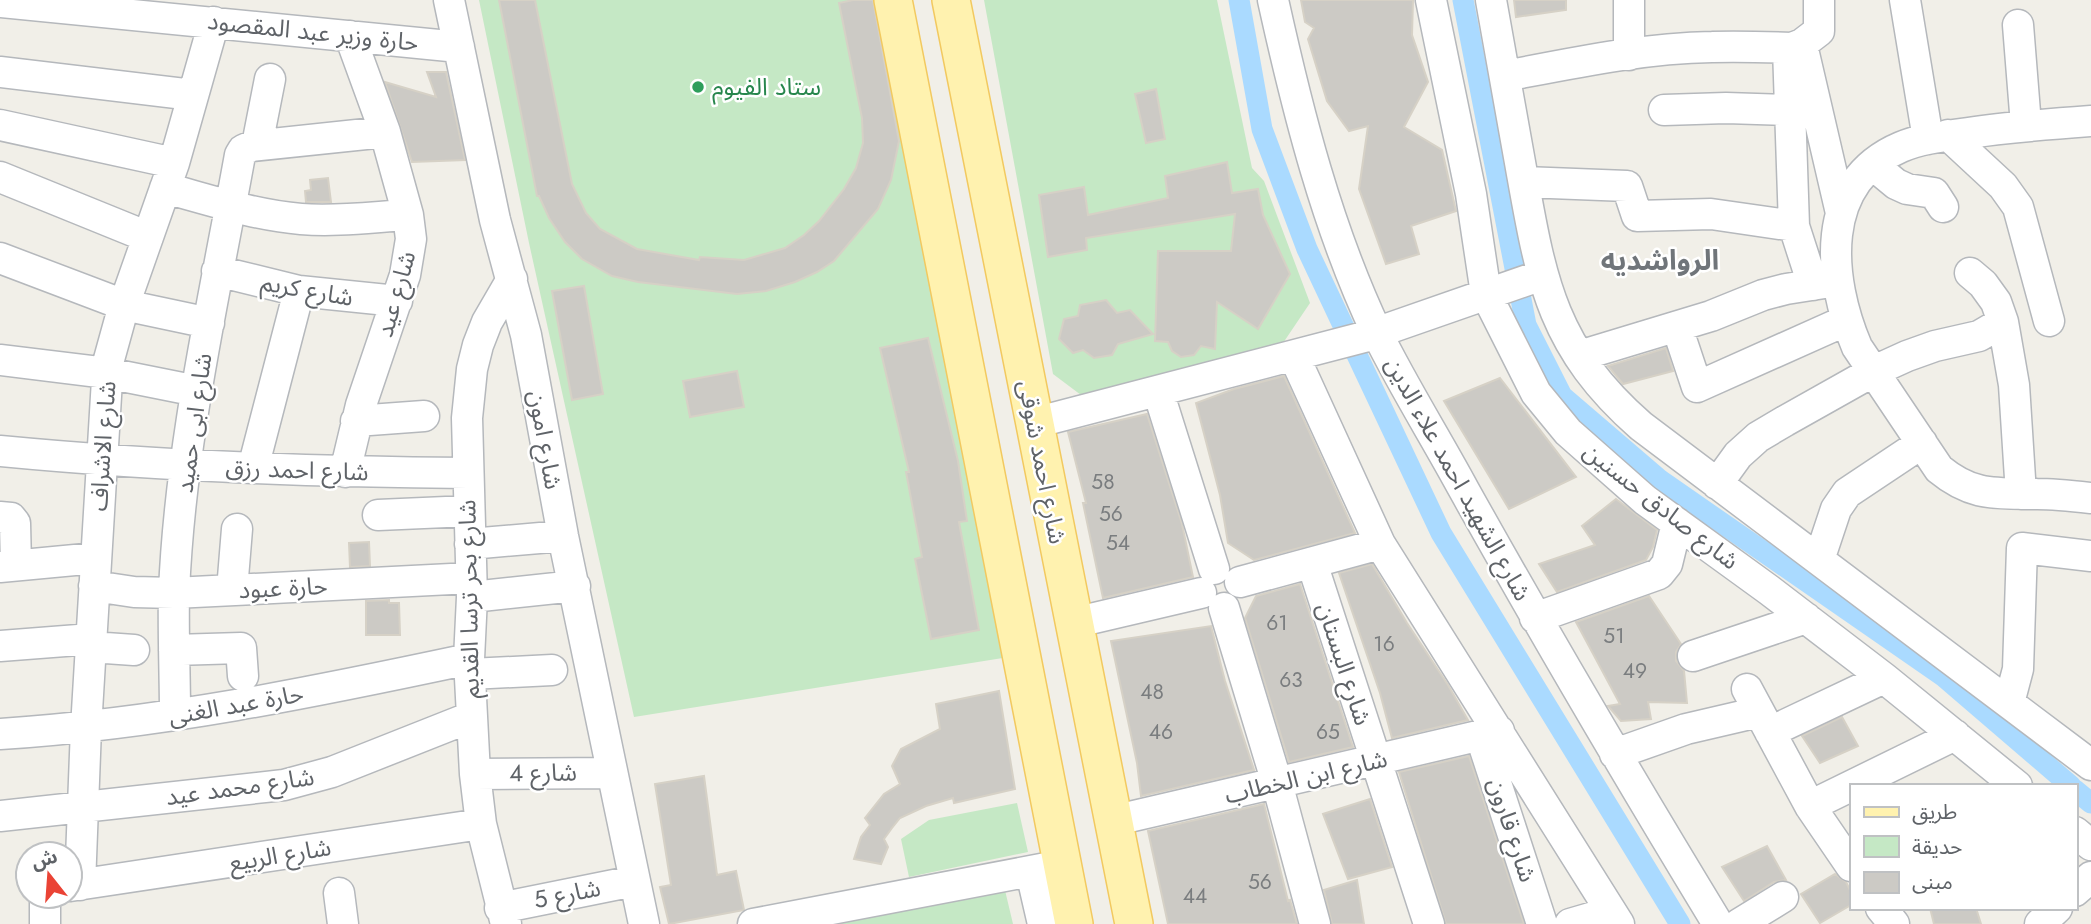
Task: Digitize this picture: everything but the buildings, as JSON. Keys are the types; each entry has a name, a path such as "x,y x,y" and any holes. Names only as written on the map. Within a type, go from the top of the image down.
{"main road":[{"path":"893,0 1046,868 1074,924"},
{"name":"شارع احمد شوقى","path":"951,0 1112,821 1127,913"}],"street":[{"name":"شارع امون","path":"449,0 495,220 526,335 563,536 644,924"},
{"name":"شارع الشهيد احمد علاء الدين","path":"1273,0 1315,167 1371,335 1615,754 1718,924"},
{"name":"شارع صادق حسنين","path":"1431,0 1494,291 1536,393 1568,432 1645,500 1884,678 1955,735 2004,782"},
{"name":"شارع صادق حسنين","path":"1491,0 1524,182 1536,276 1578,356 1619,407 1717,484 2091,765"},
{"path":"1629,0 1629,55"},
{"path":"1505,76 1629,55 1710,47 1795,46 1819,31 1819,0"},
{"path":"1905,0 1938,137 2003,186 2018,207 2049,321"},
{"name":"حارة وزير عبد المقصود","path":"0,2 71,4 214,22 459,47"},
{"name":"شارع الاشراف","path":"80,840 107,373 124,304 170,175 214,22"},
{"path":"2018,25 2026,125"},
{"name":"شارع عيد","path":"345,472 356,421 397,302 410,251 408,215 385,132 351,36"},
{"path":"1795,46 1791,110 1794,226 1847,320 1857,348 1939,469 1966,487 1994,494 2091,498"},
{"path":"1795,46 1841,213"},
{"path":"0,72 193,95"},
{"path":"270,79 257,145 385,132"},
{"path":"1664,110 1791,110"},
{"path":"1825,283 1835,249 1836,230 1841,213 1857,182 1873,165 1898,148 1938,137 2026,125 2091,121"},
{"path":"0,125 170,175 231,206 255,212 304,219 408,215"},
{"name":"شارع ابى حميد","path":"175,715 174,593 186,466 208,323 240,155 247,147 257,145"},
{"path":"1873,165 1896,184 1929,190 1943,207"},
{"path":"0,177 148,237"},
{"path":"1524,182 1627,186 1637,216 1711,214 1794,226"},
{"path":"0,258 124,304 208,323"},
{"name":"شارع كريم","path":"218,271 299,291 397,302"},
{"path":"1969,272 1983,284 1996,302 2003,322 2014,386 2021,494"},
{"path":"1034,423 1371,335 1536,276"},
{"name":"شارع بحر ترسا القديم","path":"503,916 481,824 475,774 469,667 472,587 467,418 472,369 487,322 512,279"},
{"path":"1578,356 1677,327 1763,295 1825,283"},
{"path":"253,468 299,291"},
{"path":"1677,327 1698,387 1847,320"},
{"path":"1717,484 1738,455 1758,437 1874,371 1935,346 1979,336 2003,322"},
{"path":"1300,354 1380,544 1490,734 1615,918 1570,924"},
{"path":"0,360 107,373 197,391"},
{"path":"1158,391 1213,590 1277,783 1315,924"},
{"path":"356,421 424,416"},
{"path":"1819,560 1836,509 1847,493 1922,443"},
{"name":"شارع احمد رزق","path":"0,451 186,466 468,473"},
{"path":"378,515 469,511"},
{"path":"0,517 11,518 15,523 8,566"},
{"path":"1535,618 1659,574 1667,564 1677,523"},
{"path":"232,590 237,528"},
{"path":"470,544 563,536"},
{"path":"1213,590 1231,605 1239,596 1240,582 1380,544"},
{"path":"2009,703 2018,668 2022,548 2091,556"},
{"name":"شارع البستان","path":"1312,563 1429,924"},
{"name":"حارة عبود","path":"8,566 95,572 134,592 575,586"},
{"path":"1073,623 1213,590"},
{"path":"1693,656 1806,618"},
{"path":"0,646 91,643 134,650"},
{"path":"174,650 240,648 243,676"},
{"name":"حارة عبد الغنى","path":"0,734 86,728 469,667 552,670"},
{"path":"1615,754 1686,729 1884,678"},
{"path":"1759,711 1810,806 1850,865"},
{"name":"شارع محمد عيد","path":"0,816 259,789 308,779 356,764 471,717"},
{"name":"شارع ابن الخطاب","path":"1112,821 1490,734"},
{"name":"شارع قارون","path":"1490,734 1542,924"},
{"path":"1855,784 1955,735"},
{"name":"شارع 4","path":"475,774 611,772"},
{"path":"1810,806 1850,786"},
{"name":"شارع الربيع","path":"84,884 481,824"},
{"path":"2077,834 2091,845"},
{"path":"753,924 1046,868 1042,924"},
{"path":"2077,889 2091,877"},
{"name":"شارع 5","path":"503,916 634,881"},
{"path":"339,894 343,924"},
{"path":"1739,924 1783,897"},
{"path":"1883,910 1895,924 1906,910"},
{"path":"2040,924 2055,910"}],"green space":[{"path":"479,0 881,0 1009,657 634,717 529,243"},
{"path":"984,0 1217,0 1252,168 1264,181 1310,303 1279,349 1081,395 1053,374"},
{"path":"1017,803 1028,852 909,877 901,839 929,820"},
{"path":"1004,886 1013,924 828,924"}],"waterway":[{"path":"1239,0 1262,129 1307,249 1441,533 1680,924"},
{"path":"1463,0 1526,325 1562,396 1660,480 1943,676 2069,784"},
{"path":"2077,792 2091,803"}],"place":[{"name":"ستاد الفيوم","path":"698,87"}],"district":[{"name":"الرواشديه","path":"1660,260"}]}
